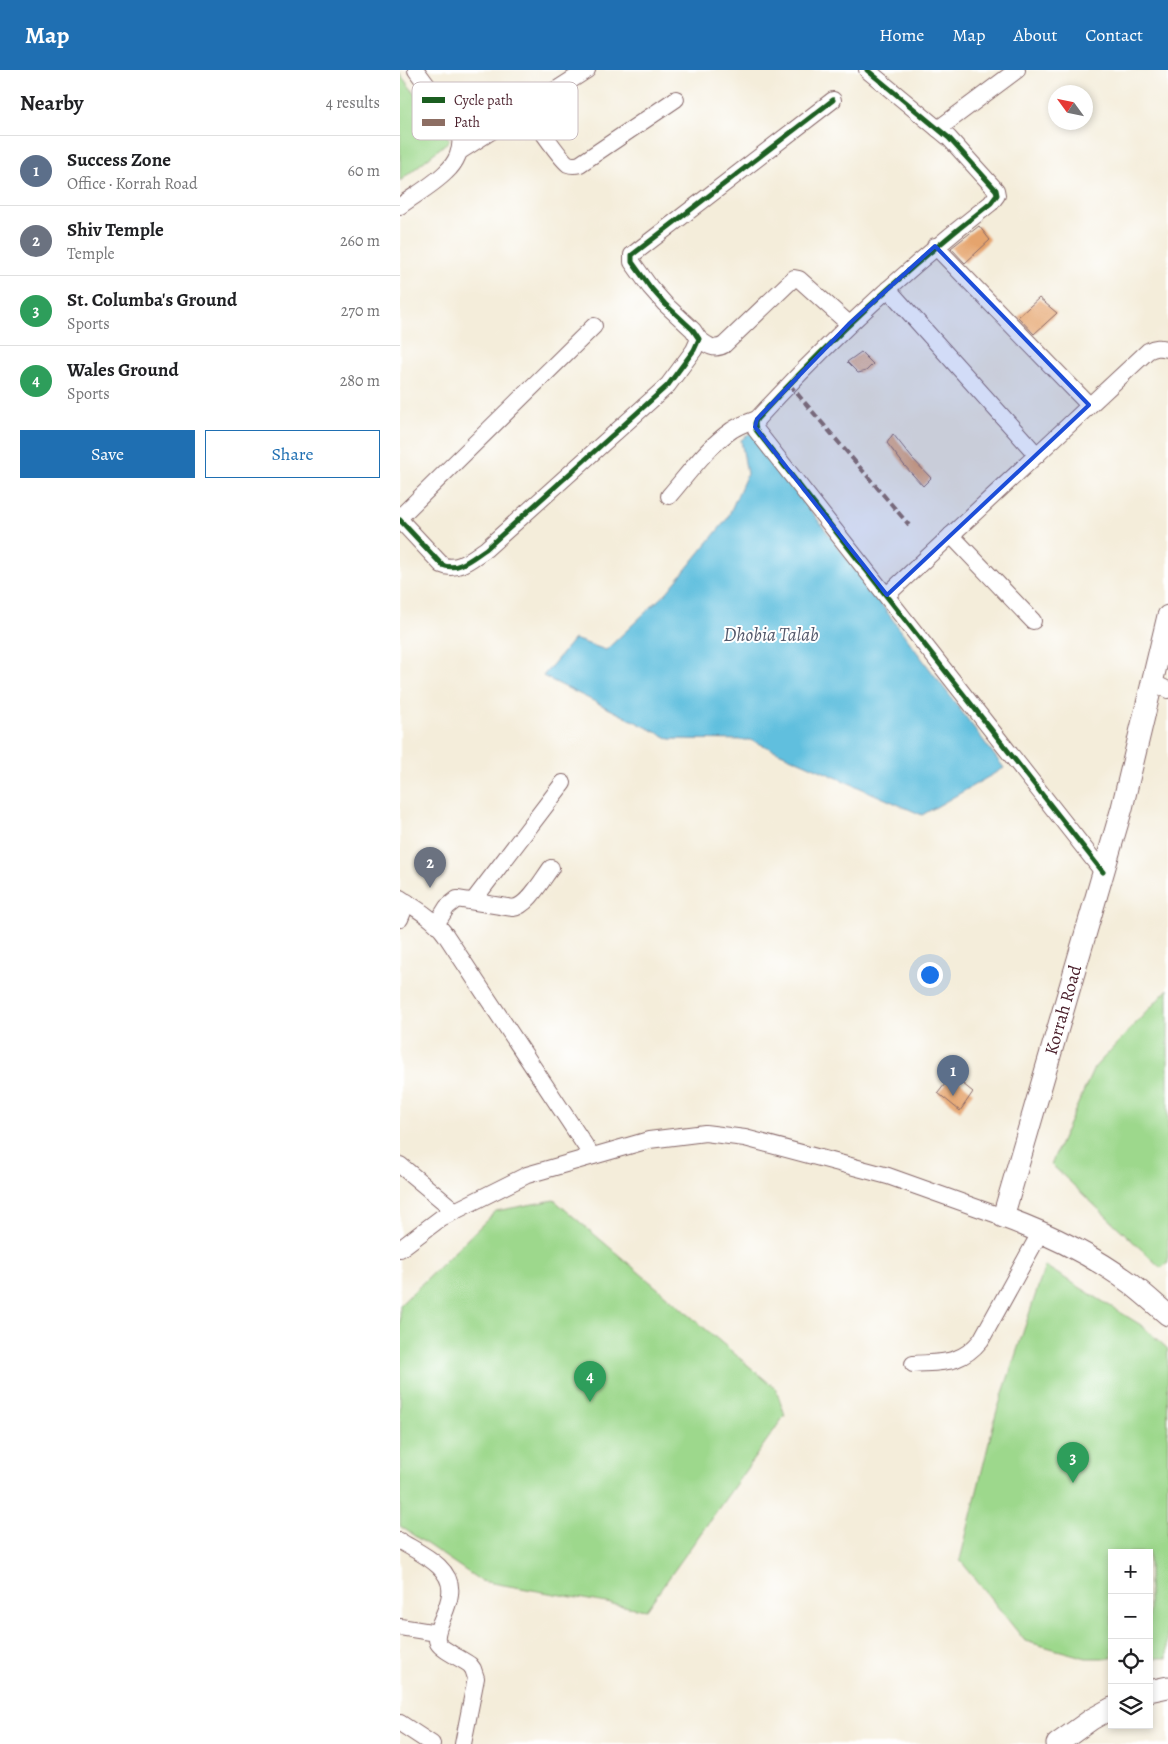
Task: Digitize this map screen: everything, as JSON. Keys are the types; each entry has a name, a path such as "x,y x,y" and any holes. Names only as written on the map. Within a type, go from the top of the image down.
{"main road":[{"name":"Korrah Road","path":"1003,1217 1103,872 1160,686 1168,616"},
{"path":"1003,1217 1085,1255 1129,1282 1168,1315"},
{"path":"1056,1744 1108,1710"}],"street":[{"path":"416,70 424,82"},
{"path":"568,82 587,70"},
{"path":"669,496 704,456 725,436 733,430 757,419 849,324 935,246 991,203 996,197 997,192 949,138 868,70"},
{"path":"938,129 1017,70"},
{"path":"549,140 562,158 570,165 575,166 676,99"},
{"path":"833,100 632,255 632,262 650,288 665,304 693,330 699,339 713,348 724,346 794,278 800,279 849,324"},
{"path":"400,206 447,172 456,161 460,140"},
{"path":"459,152 478,140"},
{"path":"935,246 1089,405"},
{"path":"888,289 1036,455"},
{"path":"594,326 400,518 442,565 448,568 456,567 486,549 668,385 694,350 699,339"},
{"path":"887,596 1148,351 1161,347 1168,349"},
{"path":"757,419 755,427 758,434 1103,872"},
{"path":"951,535 1033,621"},
{"path":"473,901 563,783"},
{"path":"437,923 453,901 463,899 513,908 518,907 525,902 551,868"},
{"path":"400,919 403,900 437,923 592,1156"},
{"path":"400,1250 441,1218 527,1175 649,1140 705,1133 745,1138 888,1176 1003,1217"},
{"path":"400,1165 455,1211"},
{"path":"912,1364 958,1359 974,1350 1040,1233"},
{"path":"400,1541 437,1564 448,1579 450,1592 437,1633 437,1639 440,1646 470,1664 475,1673 476,1683 463,1744"},
{"path":"400,1627 437,1633"},
{"path":"400,1723 432,1744"}],"highlighted area":[{"path":"935,246 1089,405 887,595 755,427 757,419 849,324"}],"green space":[{"path":"400,74 412,90 412,140 450,140 400,181"},
{"path":"1168,989 1168,1263 1161,1268 1051,1164 1094,1068"},
{"path":"554,1200 776,1389 785,1415 646,1610 481,1581 400,1526 400,1305 496,1211"},
{"path":"1045,1266 1141,1325 1168,1349 1167,1658 1153,1658 1153,1549 1108,1549 1108,1658 1086,1658 1025,1641 960,1560 996,1414"}],"water":[{"name":"Dhobia Talab","path":"752,432 1004,768 922,815 751,740 670,739 543,676 574,639 606,650 668,591 727,519 747,474 741,440"}],"building":[{"path":"979,226 990,240 965,263 951,248"},
{"path":"1039,298 1057,313 1034,334 1018,317"},
{"path":"861,352 873,364 866,371 858,373 847,362"},
{"path":"893,434 931,478 923,486 887,443"},
{"path":"952,1075 973,1092 960,1111 938,1093"}],"marked path":[{"path":"789,384 909,525"}],"cycle path":[{"path":"867,70 949,138 996,190 997,195 991,203 899,279 812,361 757,419 755,423 756,430 1103,872"},
{"path":"400,520 442,565 454,567 465,563 486,549 668,385 694,350 699,339 693,330 650,287 632,262 632,255 833,100"}],"place":[{"name":"Shiv Temple","path":"430,888"},
{"name":"Success Zone","path":"953,1096"},
{"name":"Wales Ground","path":"590,1402"},
{"name":"St. Columba's Ground","path":"1073,1483"}]}
